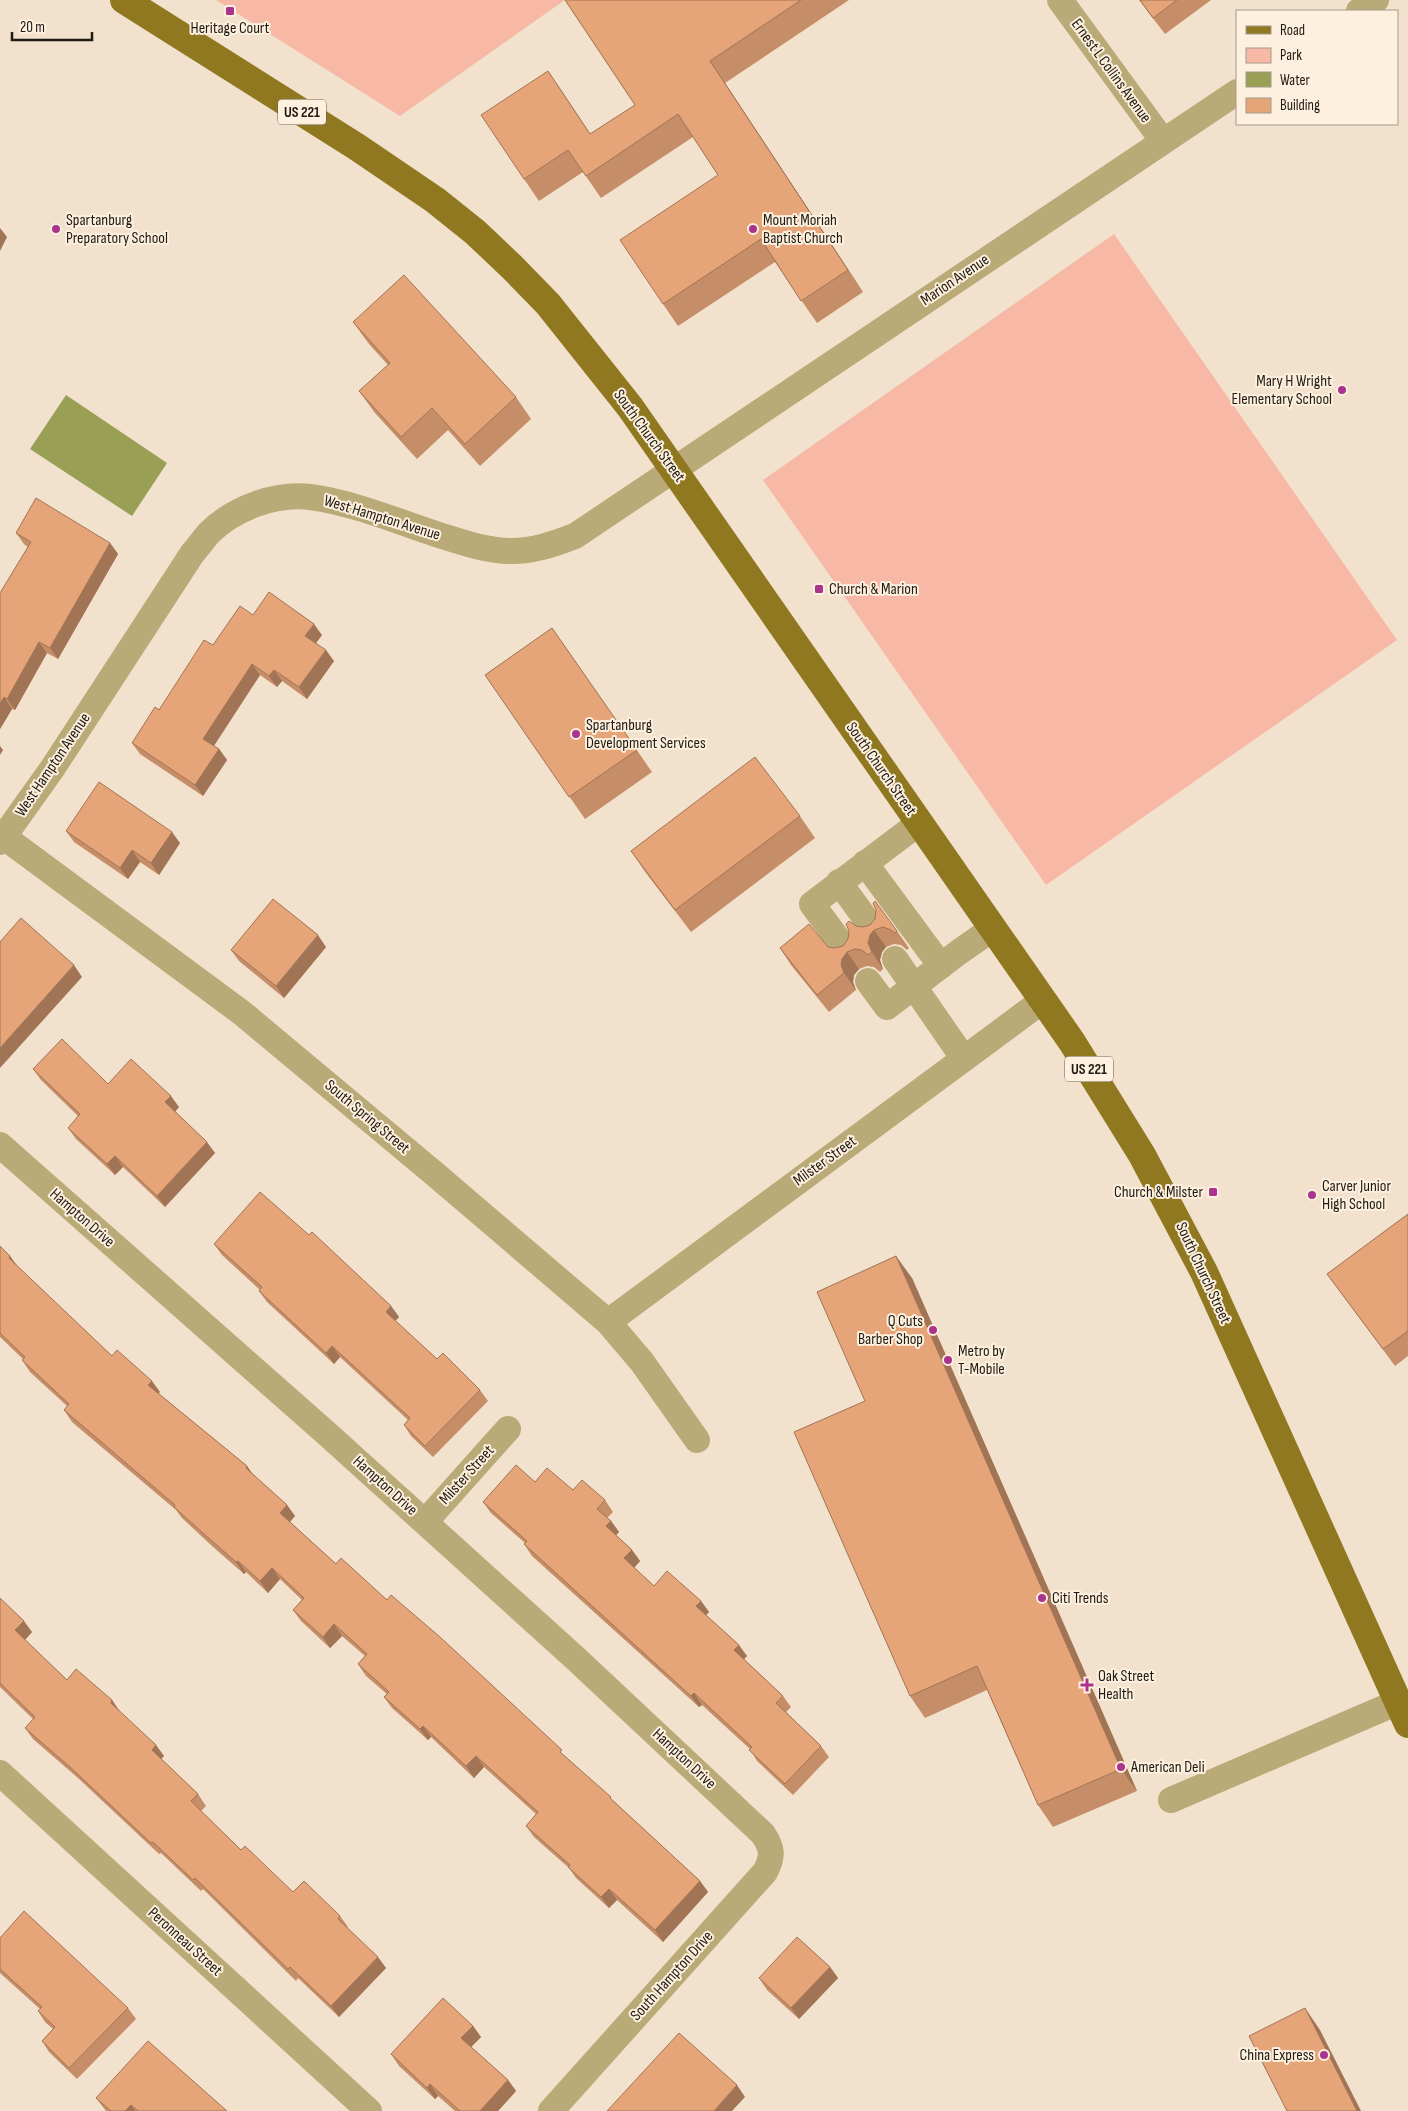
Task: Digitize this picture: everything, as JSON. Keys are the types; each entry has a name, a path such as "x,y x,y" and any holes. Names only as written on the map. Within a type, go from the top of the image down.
{"main road":[{"name":"South Church Street","path":"124,0 357,147 435,200 474,232 548,304 630,407 1108,1098 1179,1221 1204,1272 1403,1713"}],"street":[{"name":"Ernest L Collins Avenue","path":"1060,0 1163,141"},
{"path":"1361,10 1376,0"},
{"name":"Marion Avenue","path":"673,469 1236,93"},
{"name":"West Hampton Avenue","path":"2,838 52,769 192,554 210,533 231,516 256,504 282,498 309,497 336,502 477,547 518,550 543,547 575,536 673,469"},
{"path":"846,950 812,904 918,823"},
{"name":"South Spring Street","path":"2,838 242,1013 608,1322 642,1362 697,1440"},
{"path":"865,863 941,966"},
{"path":"840,882 873,929"},
{"path":"868,981 886,1007 992,930"},
{"path":"895,959 964,1059"},
{"name":"Milster Street","path":"608,1322 1042,1001"},
{"name":"Hampton Drive","path":"0,1145 425,1522 574,1657 764,1834"},
{"name":"Milster Street","path":"425,1522 508,1429"},
{"path":"1171,1800 1403,1713"},
{"name":"Peronneau Street","path":"0,1773 370,2111"},
{"name":"South Hampton Drive","path":"551,2111 765,1872 772,1860 771,1846 764,1834"}],"green space":[{"path":"216,0 565,0 400,116"},
{"path":"1114,234 1397,640 1046,885 763,480"}],"water":[{"path":"66,395 167,463 132,516 30,449"}],"building":[{"path":"565,0 801,0 710,61 848,270 801,301 761,239 663,304 620,240 718,175 678,114 586,176 568,150 524,179 481,115 548,71 590,134 635,105"},
{"path":"1140,0 1177,0 1153,18"},
{"path":"404,275 516,397 465,444 432,408 401,437 359,391 390,363 353,322"},
{"path":"36,498 110,543 50,648 39,642 7,699 4,697 0,704 0,593 31,542 16,533"},
{"path":"269,592 314,624 305,636 326,650 299,687 274,670 269,676 252,664 203,739 219,749 195,785 132,743 155,707 159,710 204,640 213,645 240,606 253,615"},
{"name":"Spartanburg Development Services","path":"552,628 637,750 569,797 485,675"},
{"path":"755,757 800,816 675,910 631,851"},
{"path":"99,782 172,832 151,863 132,850 120,868 66,831"},
{"path":"273,899 318,935 276,986 231,950"},
{"path":"875,901 897,931 895,933 883,927 874,930 870,935 868,943 872,952 868,955 862,950 855,949 847,952 842,959 841,965 844,973 817,995 780,948 809,924 828,947 843,946 848,939 849,931 846,924 849,921 856,926 863,927 870,925 875,919 876,910 873,903"},
{"path":"21,918 74,965 0,1048 0,942"},
{"path":"62,1039 108,1084 131,1059 171,1096 165,1102 207,1142 157,1196 115,1156 107,1164 68,1128 80,1114 33,1069"},
{"path":"260,1192 309,1235 312,1232 391,1306 386,1312 437,1359 443,1353 480,1390 425,1446 404,1425 410,1418 332,1346 326,1353 259,1291 262,1287 214,1244"},
{"path":"1408,1214 1408,1331 1383,1349 1327,1274"},
{"path":"0,1246 10,1256 9,1258 112,1356 117,1350 152,1381 148,1385 247,1466 246,1468 287,1505 280,1513 336,1564 341,1558 387,1600 391,1595 440,1637 562,1750 560,1752 700,1881 655,1930 609,1889 601,1897 568,1867 570,1865 526,1826 538,1812 476,1756 466,1766 423,1726 420,1729 384,1697 389,1692 358,1664 367,1654 334,1624 323,1637 293,1610 304,1598 272,1568 260,1581 64,1410 69,1404 22,1360 25,1357 0,1333"},
{"path":"896,1256 1121,1769 1038,1805 977,1666 910,1696 794,1432 865,1401 817,1292"},
{"path":"516,1465 535,1482 547,1468 573,1490 582,1480 605,1500 597,1509 611,1521 606,1526 632,1550 624,1558 654,1586 667,1571 701,1601 696,1606 739,1645 734,1650 783,1696 776,1703 821,1746 785,1784 749,1750 752,1747 694,1693 691,1696 524,1544 527,1541 483,1502"},
{"path":"0,1598 24,1621 15,1630 67,1680 76,1669 112,1700 111,1703 156,1745 152,1750 198,1794 191,1801 241,1850 245,1846 293,1892 304,1881 340,1916 338,1919 378,1957 331,2006 290,1967 288,1969 195,1878 193,1880 153,1842 151,1843 70,1767 25,1728 35,1717 0,1683"},
{"path":"24,1911 128,2008 69,2068 42,2041 55,2027 38,2011 42,2007 0,1969 0,1938"},
{"path":"797,1937 830,1967 791,2008 759,1978"},
{"path":"443,1998 473,2026 461,2038 508,2080 480,2111 460,2111 430,2084 427,2088 391,2054"},
{"path":"1305,2008 1357,2111 1287,2111 1249,2036"},
{"path":"679,2033 737,2085 714,2111 607,2111"},
{"path":"148,2041 227,2111 138,2111 131,2105 125,2111 111,2111 96,2098"}],"place":[{"name":"Heritage Court","path":"230,11"},
{"name":"Spartanburg Preparatory School","path":"56,229"},
{"name":"Mount Moriah Baptist Church","path":"753,229"},
{"name":"Mary H Wright Elementary School","path":"1342,390"},
{"name":"Church & Marion","path":"819,589"},
{"name":"Spartanburg Development Services","path":"576,734"},
{"name":"Church & Milster","path":"1213,1192"},
{"name":"Carver Junior High School","path":"1312,1195"},
{"name":"Q Cuts Barber Shop","path":"933,1330"},
{"name":"Metro by T-Mobile","path":"948,1360"},
{"name":"Citi Trends","path":"1042,1598"},
{"name":"Oak Street Health","path":"1087,1685"},
{"name":"American Deli","path":"1121,1767"},
{"name":"China Express","path":"1324,2055"}]}
